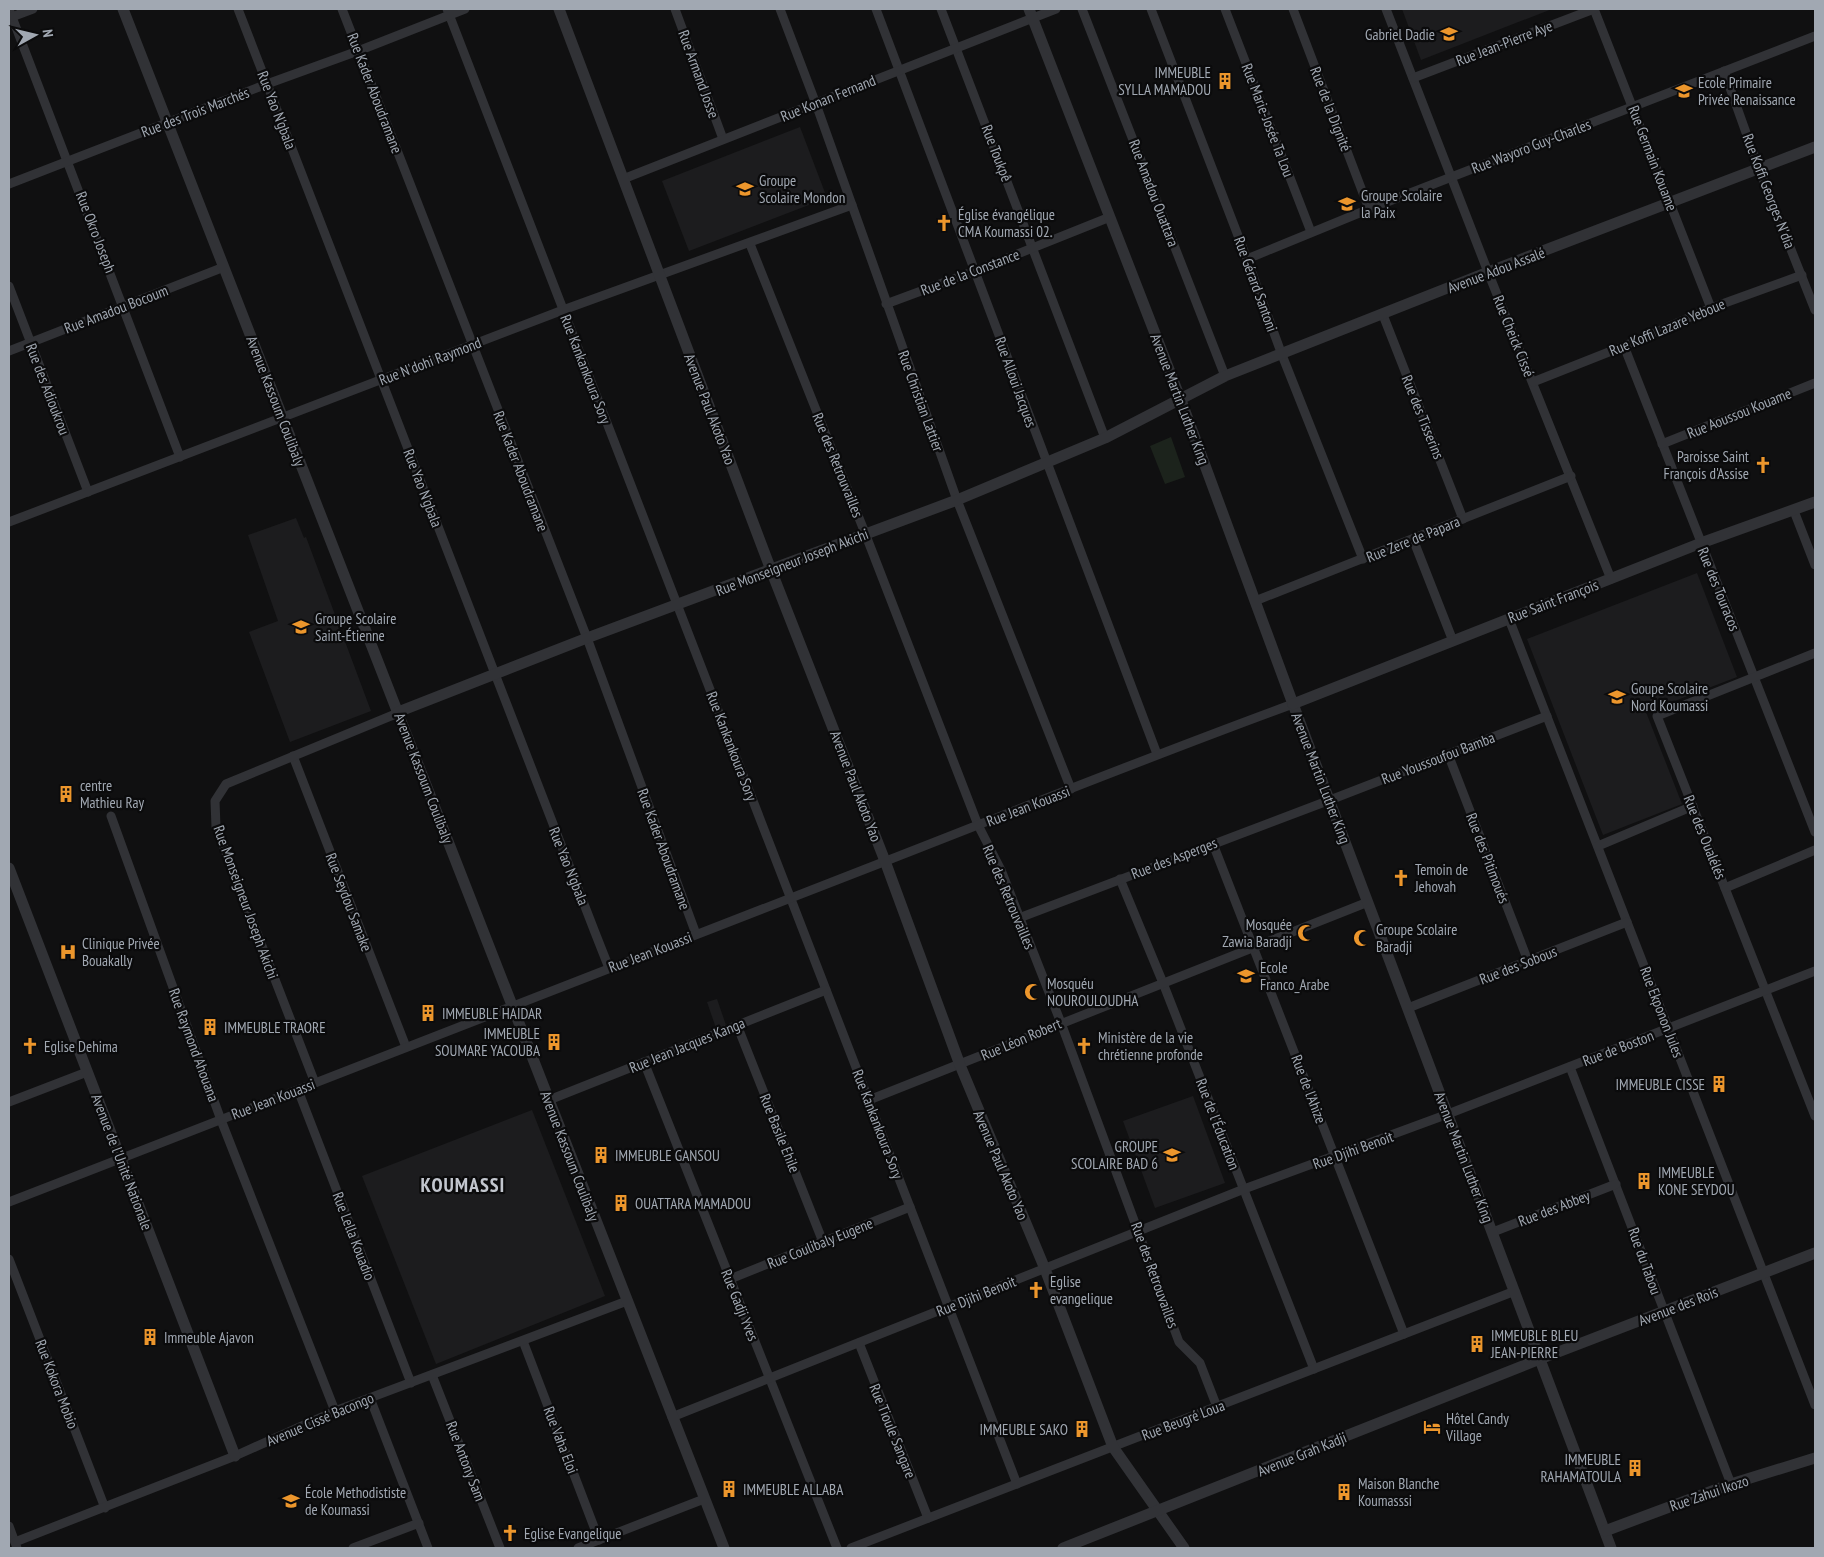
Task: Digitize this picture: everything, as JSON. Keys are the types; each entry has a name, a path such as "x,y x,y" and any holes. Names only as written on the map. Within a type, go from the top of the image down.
{"street":[{"path":"10,14 33,9"},
{"name":"Avenue Kassoum Coulibaly","path":"123,9 724,1548"},
{"name":"Rue Yao N'gbala","path":"238,9 493,675 609,968"},
{"name":"Rue Kader Aboudramane","path":"342,9 587,638 696,934"},
{"name":"Rue des Trois Marchés","path":"9,184 267,84 358,51 448,12 465,9"},
{"name":"Avenue Paul Akoto Yao","path":"559,9 771,570 885,861 960,1065 1045,1269 1112,1447 1184,1548"},
{"name":"Rue Armand Josse","path":"675,9 723,139"},
{"name":"Rue Christian Lattier","path":"780,9 816,104 957,500 1071,789"},
{"name":"Rue Alloui Jacques","path":"876,9 1157,754"},
{"name":"Rue Toukpê","path":"941,9 1034,248 1105,438"},
{"name":"Rue Konan Fernand","path":"623,178 956,48 1031,13 1056,9"},
{"name":"Rue Amadou Ouattara","path":"1082,9 1225,376"},
{"name":"Rue Gérard Santoni","path":"1151,9 1282,354 1363,559"},
{"name":"Rue Marie-Josée Ta Lou","path":"1225,9 1312,232"},
{"name":"Rue de la Dignité","path":"1293,9 1369,209"},
{"name":"Rue Cheick Cissé","path":"1386,9 1488,272 1611,579"},
{"name":"Rue Jean-Pierre Aye","path":"1414,78 1594,9"},
{"name":"Rue Germain Kouame","path":"1594,9 1711,308"},
{"name":"Rue Kankankoura Sory","path":"448,12 1017,1484"},
{"name":"Avenue Martin Luther King","path":"1031,13 1180,398 1293,704 1611,1548"},
{"name":"Rue Okro Joseph","path":"10,14 124,306 180,457"},
{"name":"Rue Wayoro Guy-Charles","path":"1247,258 1815,36"},
{"name":"Rue Koffi Georges N'dia","path":"1724,71 1759,169 1815,310"},
{"name":"Avenue Adou Assalé","path":"1180,398 1225,376 1488,272 1815,147"},
{"name":"Rue N'dohi Raymond","path":"9,522 564,310 750,244 852,205"},
{"name":"Rue de la Constance","path":"886,304 1110,218"},
{"name":"Rue des Retrouvailles","path":"750,244 978,825 1001,870 1180,1342 1200,1363 1217,1407"},
{"name":"Rue Amadou Bocoum","path":"9,351 224,267"},
{"name":"Rue Koffi Lazare Yeboue","path":"1533,382 1624,346 1711,308 1802,275"},
{"name":"Rue des Adioukrou","path":"9,286 88,492"},
{"name":"Rue des Tisserins","path":"1383,315 1463,519"},
{"name":"Rue des Touracos","path":"1624,346 1815,832"},
{"name":"Rue Aoussou Kouame","path":"1662,444 1815,383"},
{"name":"Rue Monseigneur Joseph Akichi","path":"315,1083 216,827 215,801 226,784 587,638 957,500 1105,438 1180,398"},
{"name":"Rue Zere de Papara","path":"1255,601 1570,476"},
{"name":"Rue Saint François","path":"1293,704 1701,544 1815,502"},
{"path":"1794,510 1815,565"},
{"path":"1413,539 1453,641"},
{"name":"Rue Ekponon Jules","path":"1509,619 1815,1405"},
{"name":"Rue des Oualélés","path":"1815,653 1657,716 1815,1116"},
{"name":"Rue Jean Kouassi","path":"9,1202 1157,754 1293,704"},
{"name":"Rue Youssoufou Bamba","path":"1330,800 1547,716"},
{"name":"Rue des Pitimoués","path":"1448,754 1528,961"},
{"name":"Rue Seydou Samake","path":"293,756 406,1048"},
{"name":"Rue des Asperges","path":"1019,918 1330,800"},
{"path":"1598,846 1693,806"},
{"name":"Rue Raymond Ahouana","path":"111,816 221,1120 335,1411"},
{"name":"Rue de l'Ahize","path":"1213,844 1404,1334"},
{"path":"1725,888 1815,850"},
{"name":"Avenue de l'Unité Nationale","path":"9,868 235,1456"},
{"name":"Rue de l'Éducation","path":"1120,879 1163,983 1314,1369"},
{"name":"Rue Léon Robert","path":"869,1100 1368,902"},
{"name":"Rue des Sobous","path":"1408,1008 1627,922"},
{"name":"Rue de Boston","path":"1448,1114 1815,971"},
{"name":"Rue Jean Jacques Kanga","path":"549,1100 826,990"},
{"name":"Rue Basile Ehile","path":"738,1025 824,1242"},
{"name":"Rue Gadji Yves","path":"644,1062 837,1548"},
{"name":"Rue du Tabou","path":"1570,1067 1731,1484"},
{"path":"9,1102 87,1072"},
{"name":"Rue Lella Kouadio","path":"298,1090 411,1383"},
{"name":"Rue Djihi Benoit","path":"672,1417 1244,1189 1448,1114"},
{"name":"Rue des Abbey","path":"1492,1232 1616,1184"},
{"name":"Rue Coulibaly Eugene","path":"730,1279 910,1207"},
{"name":"Avenue des Rois","path":"1540,1359 1815,1253"},
{"name":"Rue Kokora Mobio","path":"9,1259 104,1508"},
{"name":"Rue Beugré Loua","path":"851,1548 1515,1292"},
{"name":"Avenue Cissé Bacongo","path":"16,1545 235,1456 335,1411 627,1301"},
{"name":"Rue Vaha Eloi","path":"523,1340 599,1540"},
{"name":"Rue Tioule Sangare","path":"859,1343 928,1518"},
{"name":"Avenue Grah Kadji","path":"1063,1548 1540,1359"},
{"name":"Rue Antony Sam","path":"432,1375 500,1548"},
{"path":"370,1398 428,1548"},
{"name":"Rue Zahui Ikozo","path":"1604,1531 1731,1484 1815,1458"},
{"path":"578,1548 704,1499"},
{"path":"353,1548 418,1523"},
{"path":"9,1526 16,1545"}],"shaded area":[{"name":"Gabriel Dadie","path":"1402,9 1552,9 1421,60"},
{"name":"Groupe Scolaire Mondon","path":"800,127 827,198 689,251 662,181"},
{"path":"1171,437 1185,477 1165,484 1150,446"},
{"name":"Groupe Scolaire Saint-Étienne","path":"296,518 304,538 306,537 371,711 290,742 249,632 278,621 248,535"},
{"name":"Goupe Scolaire Nord Koumassi","path":"1697,573 1737,677 1646,712 1682,804 1603,835 1527,639"},
{"path":"717,999 727,1028 717,1031 707,1002"},
{"path":"1193,1096 1225,1183 1155,1208 1123,1121"},
{"path":"532,1110 605,1296 436,1364 362,1176"}],"place":[{"name":"Gabriel Dadie","path":"1449,34"},
{"name":"IMMEUBLE SYLLA MAMADOU","path":"1225,81"},
{"name":"Ecole Primaire Privée Renaissance","path":"1684,91"},
{"name":"Groupe Scolaire Mondon","path":"745,189"},
{"name":"Groupe Scolaire la Paix","path":"1347,204"},
{"name":"Église évangélique CMA Koumassi 02.","path":"944,223"},
{"name":"Paroisse Saint François d'Assise","path":"1763,465"},
{"name":"Groupe Scolaire Saint-Étienne","path":"301,627"},
{"name":"Goupe Scolaire Nord Koumassi","path":"1617,697"},
{"name":"centre Mathieu Ray","path":"66,794"},
{"name":"Temoin de Jehovah","path":"1401,878"},
{"name":"Mosquée Zawia Baradji","path":"1306,933"},
{"name":"Groupe Scolaire Baradji","path":"1362,938"},
{"name":"Clinique Privée Bouakally","path":"68,952"},
{"name":"Ecole Franco_Arabe","path":"1246,976"},
{"name":"Mosquéu NOUROULOUDHA","path":"1033,992"},
{"name":"IMMEUBLE HAIDAR","path":"428,1013"},
{"name":"IMMEUBLE TRAORE","path":"210,1027"},
{"name":"IMMEUBLE SOUMARE YACOUBA","path":"554,1042"},
{"name":"Eglise Dehima","path":"30,1046"},
{"name":"Ministère de la vie chrétienne profonde","path":"1084,1046"},
{"name":"IMMEUBLE CISSE","path":"1719,1084"},
{"name":"IMMEUBLE GANSOU","path":"601,1155"},
{"name":"GROUPE SCOLAIRE BAD 6","path":"1172,1155"},
{"name":"IMMEUBLE KONE SEYDOU","path":"1644,1181"},
{"name":"OUATTARA MAMADOU","path":"621,1203"},
{"name":"Eglise evangelique","path":"1036,1290"},
{"name":"Immeuble Ajavon","path":"150,1337"},
{"name":"IMMEUBLE BLEU JEAN-PIERRE","path":"1477,1344"},
{"name":"Hôtel Candy Village","path":"1432,1427"},
{"name":"IMMEUBLE SAKO","path":"1082,1429"},
{"name":"IMMEUBLE RAHAMATOULA","path":"1635,1468"},
{"name":"IMMEUBLE ALLABA","path":"729,1489"},
{"name":"Maison Blanche Koumasssi","path":"1344,1492"},
{"name":"École Methodististe de Koumassi","path":"291,1501"},
{"name":"Eglise Evangelique","path":"510,1533"}],"district":[{"name":"KOUMASSI","path":"463,1185"}]}
